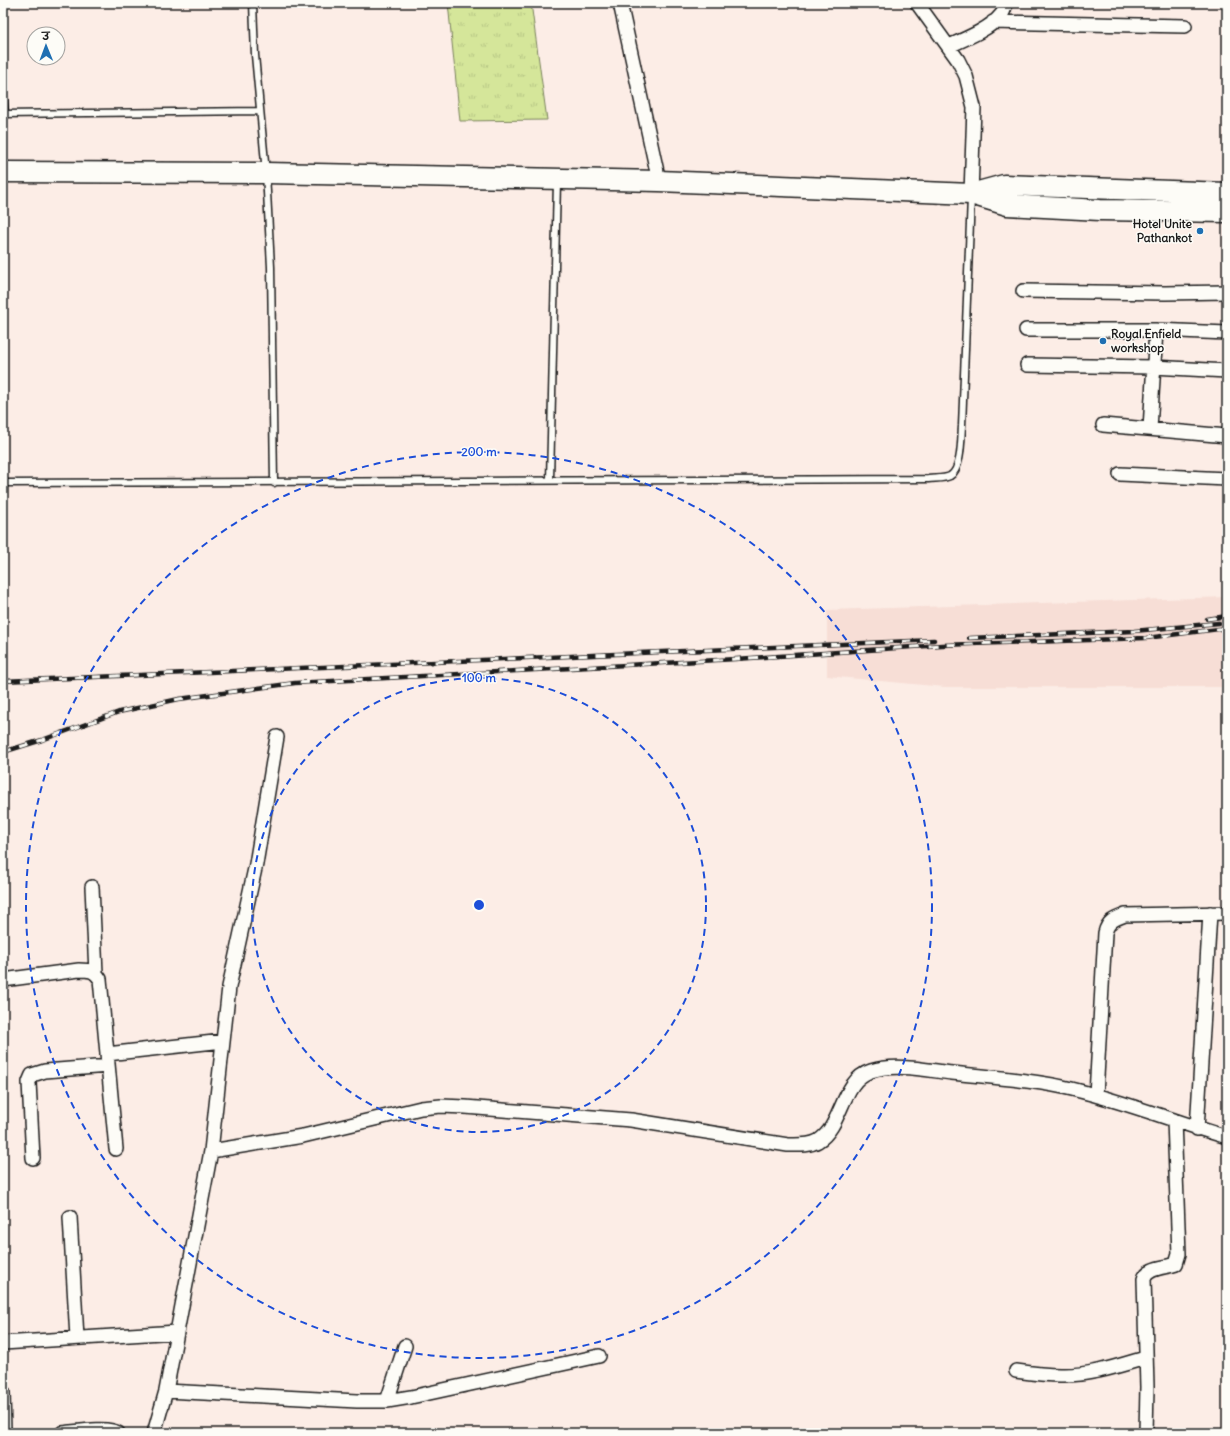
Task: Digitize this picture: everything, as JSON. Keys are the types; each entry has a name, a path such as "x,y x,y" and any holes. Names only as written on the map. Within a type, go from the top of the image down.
{"main road":[{"path":"3,172 266,173 658,181 971,194 1006,205 1100,210 1227,212"},
{"path":"971,194 1004,185 1227,193"}],"street":[{"path":"620,3 658,181"},
{"path":"917,3 949,46 966,76 974,107 971,194"},
{"path":"949,46 967,38 993,22 1002,14 1006,3"},
{"path":"993,22 1185,26"},
{"path":"1023,291 1165,293 1227,292"},
{"path":"1026,330 1156,330 1227,333"},
{"path":"1150,429 1156,330"},
{"path":"1027,365 1153,367 1227,371"},
{"path":"1104,425 1227,436"},
{"path":"1120,474 1227,479"},
{"path":"154,1433 166,1391 211,1151 229,987 256,864 278,737"},
{"path":"92,888 96,973 100,979 116,1149"},
{"path":"1197,1128 1210,913"},
{"path":"1096,1095 1105,933 1107,925 1115,919 1125,915 1227,913"},
{"path":"3,980 79,970 89,970 96,973"},
{"path":"33,1158 29,1082 32,1075 45,1071 223,1041"},
{"path":"211,1151 303,1136 400,1112 441,1106 631,1120 788,1145 806,1145 817,1142 824,1136 831,1126 856,1079 869,1071 881,1068 904,1068 1030,1081 1062,1087 1096,1095 1227,1137"},
{"path":"1146,1433 1147,1387 1144,1279 1145,1276 1151,1271 1176,1264 1180,1254 1174,1120"},
{"path":"70,1217 77,1338"},
{"path":"3,1343 177,1332"},
{"path":"387,1401 405,1346"},
{"path":"166,1391 357,1401 387,1401 598,1356"},
{"path":"1016,1372 1059,1376 1075,1375 1108,1369 1145,1358"},
{"path":"3,1392 4,1433"},
{"path":"62,1433 106,1430 115,1431 118,1433"}],"lane":[{"path":"253,3 255,56 266,173 270,267 274,483"},
{"path":"3,89 4,114 260,111"},
{"path":"550,480 557,179"},
{"path":"3,483 928,479 951,475 956,470 960,459 971,194"}],"shaded area":[{"path":"1227,597 1227,687 945,687 827,676 827,610"}],"green space":[{"path":"448,3 531,3 547,120 460,121"}],"railway":[{"path":"1207,619 1227,616"},
{"path":"969,638 1134,631 1219,623"},
{"path":"3,752 42,740 119,712 179,699 295,683 736,659 942,645 1146,638 1227,628"},
{"path":"3,681 934,640"}],"place":[{"name":"Hotel Unite Pathankot","path":"1200,231"},
{"name":"Royal Enfield workshop","path":"1103,341"}]}
